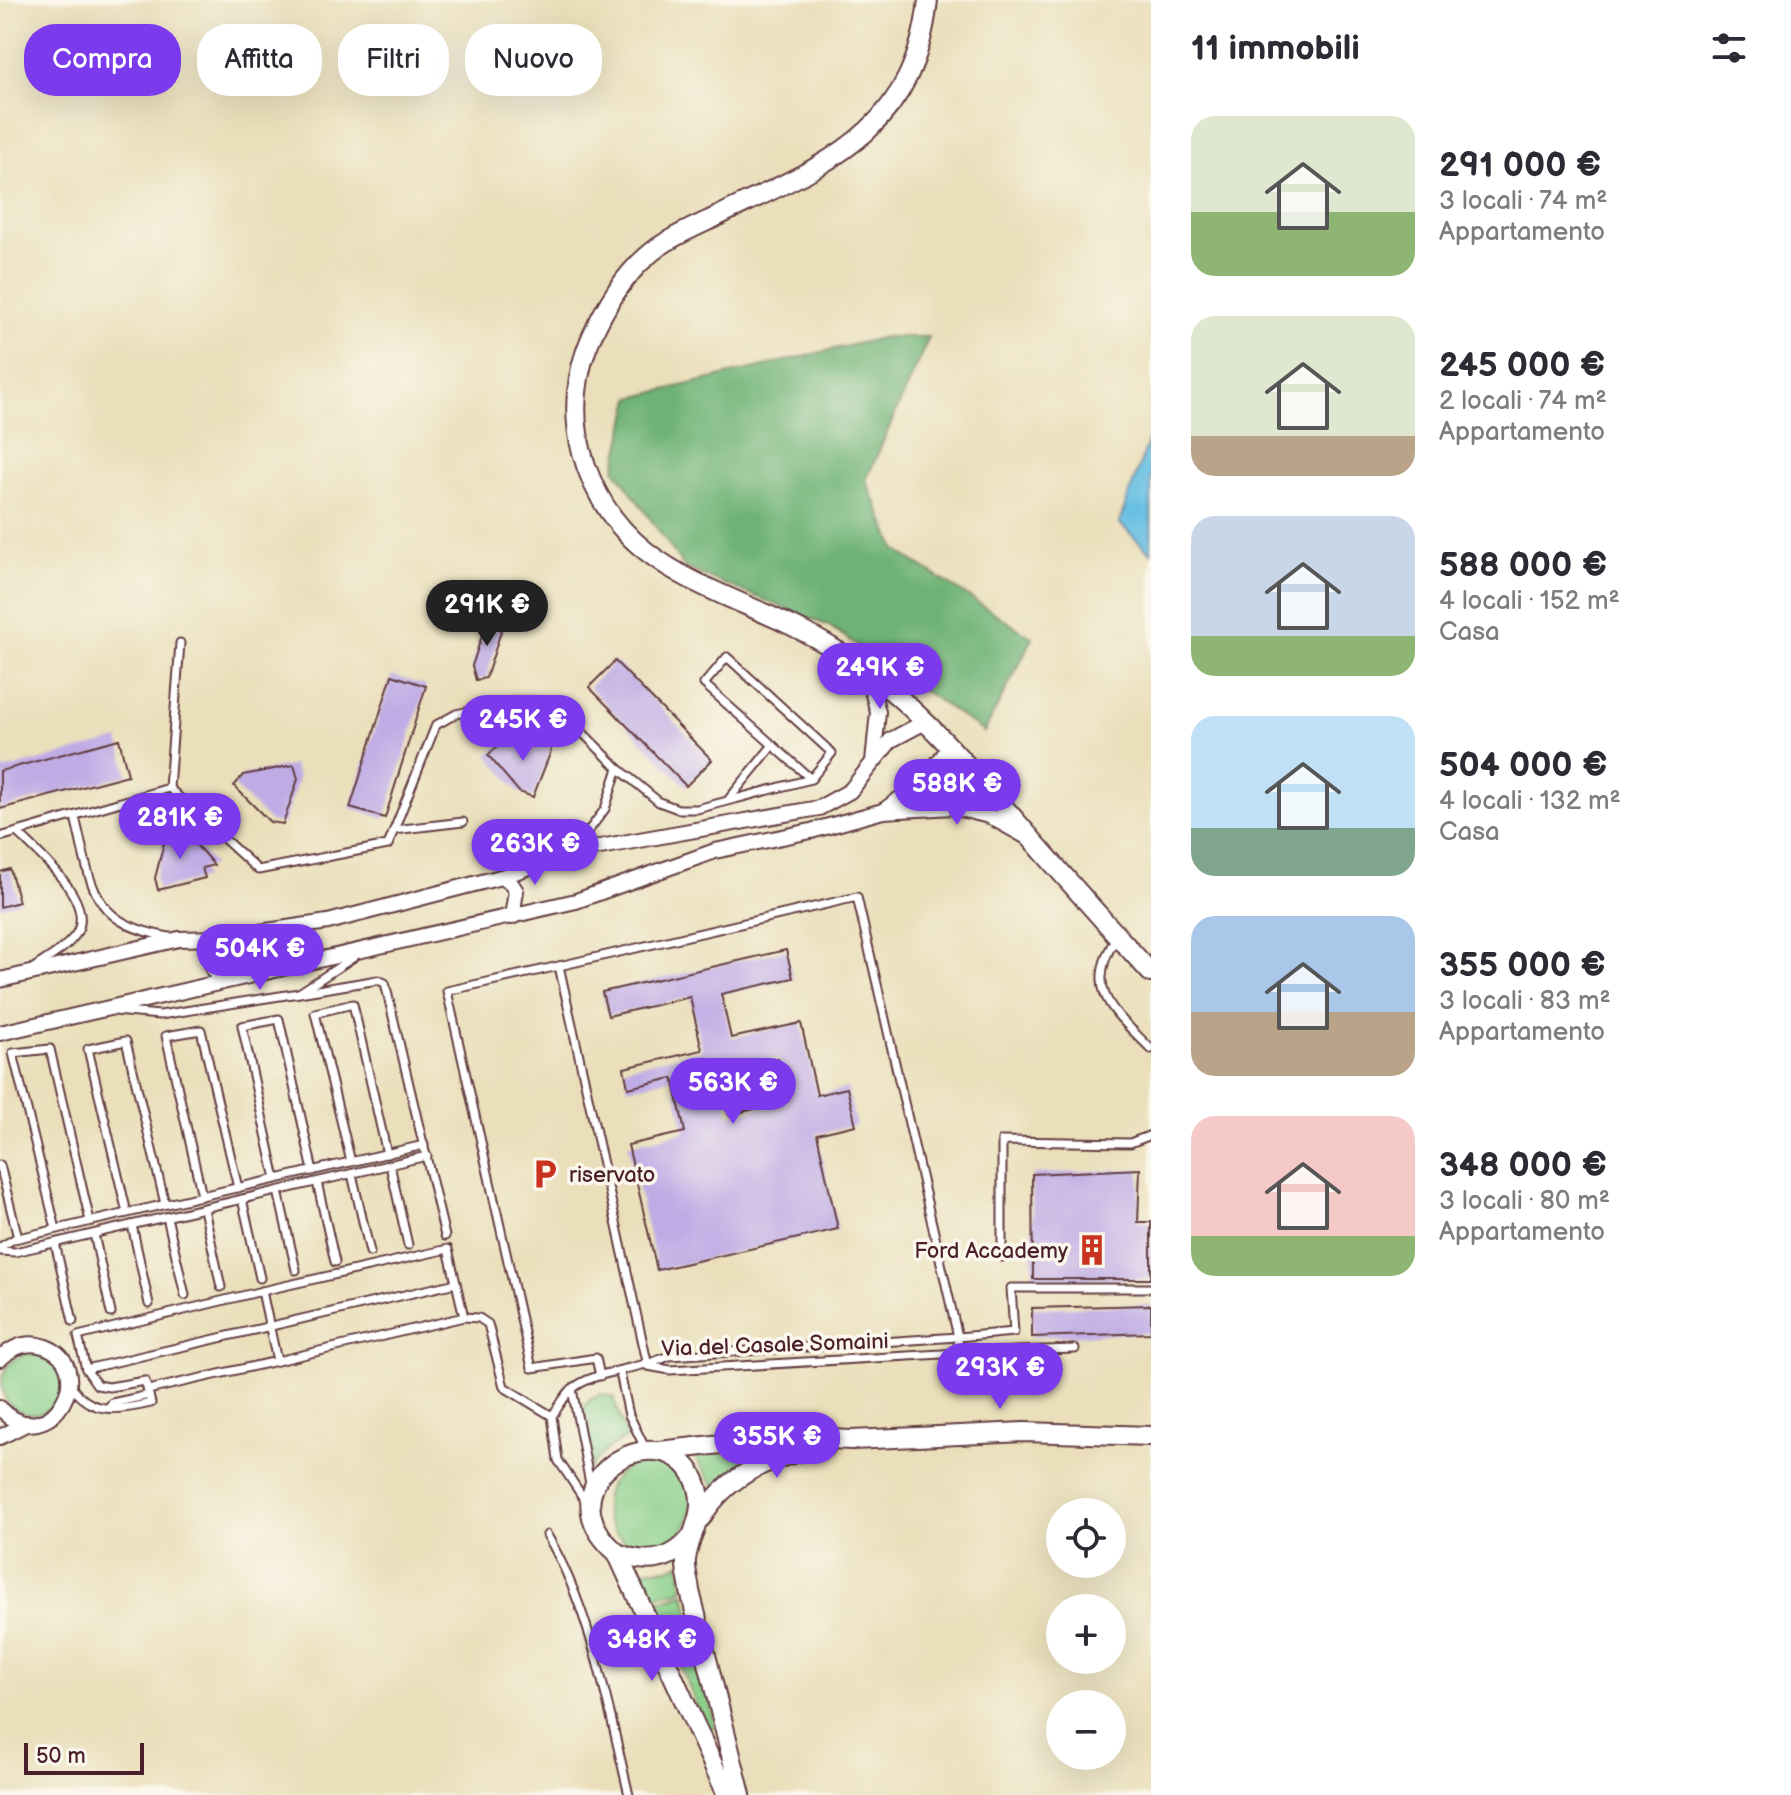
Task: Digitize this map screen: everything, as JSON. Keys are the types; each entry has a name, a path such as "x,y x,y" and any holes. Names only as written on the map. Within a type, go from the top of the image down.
{"street":[{"path":"928,0 910,70 891,104 870,130 828,163 685,232 646,257 614,294 585,350 578,383 578,429 586,469 603,507 626,536 688,580 801,630 865,669 950,747 1151,973"},
{"path":"865,669 878,712 872,764"},
{"path":"0,980 179,939 219,938 328,922 501,877 572,852 819,808 850,791 891,740 923,723"},
{"path":"883,811 923,782 950,747"},
{"path":"0,1033 576,901 715,851 883,811 953,807 989,816 1032,840"},
{"path":"501,877 516,891 512,917"},
{"path":"219,938 210,957 211,966 222,981"},
{"path":"0,1342 31,1344 52,1350 65,1365 70,1384 65,1402 58,1412 17,1426 0,1437"},
{"path":"0,1359 21,1345"},
{"path":"0,1408 19,1421 32,1422"},
{"path":"740,1793 617,1553 598,1534 591,1501 610,1464 622,1456 651,1451 784,1437 852,1440 988,1432 1151,1436"},
{"path":"617,1553 641,1561 661,1559 684,1546 714,1497 750,1469 784,1454 852,1440"},
{"path":"651,1451 682,1464 692,1475 701,1503 686,1561 690,1591 740,1793"}],"lane":[{"path":"169,788 180,643"},
{"path":"169,788 258,870 388,845 436,725 456,714 514,701 548,704 566,715 618,768 668,807 687,810 811,779 832,753 727,657 704,684 811,779"},
{"path":"728,801 773,745"},
{"path":"572,852 605,809 618,768"},
{"path":"0,837 169,788"},
{"path":"75,817 98,902 134,931 179,939"},
{"path":"394,830 463,822"},
{"path":"17,832 63,880 75,899 80,919 75,936 27,972"},
{"path":"600,1376 596,1358 532,1368 447,991 857,897 958,1337 959,1353"},
{"path":"1117,936 1100,973 1102,989 1118,1019 1151,1049"},
{"path":"299,993 361,952"},
{"path":"559,966 648,1366 600,1376 572,1389 552,1416 558,1460 591,1501"},
{"path":"104,1010 160,1015 378,980 385,983 445,1236"},
{"path":"351,1162 315,1013 353,1004 387,1154"},
{"path":"276,1179 242,1026 279,1019 313,1171"},
{"path":"202,1196 166,1036 201,1030 238,1188"},
{"path":"127,1213 88,1049 126,1041 165,1204"},
{"path":"56,1229 13,1053 26,1049 50,1049 90,1221"},
{"path":"1002,1257 1002,1141 1130,1143 1151,1135"},
{"path":"0,1249 18,1238 424,1145"},
{"path":"0,1249 15,1252 427,1156"},
{"path":"0,1165 18,1238"},
{"path":"390,1165 408,1245"},
{"path":"352,1174 370,1252"},
{"path":"317,1182 335,1262"},
{"path":"278,1191 296,1270"},
{"path":"242,1199 260,1278"},
{"path":"204,1209 221,1287"},
{"path":"167,1217 185,1295"},
{"path":"132,1225 149,1304"},
{"path":"94,1234 111,1313"},
{"path":"55,1243 73,1321"},
{"path":"148,1392 103,1387 86,1369 78,1336 448,1249 464,1317"},
{"path":"86,1369 456,1283"},
{"name":"Via del Casale Somaini","path":"648,1366 669,1356 1014,1332 1011,1288 1151,1288"},
{"path":"262,1291 277,1361"},
{"path":"70,1384 89,1404 112,1411 148,1392 464,1317 479,1318 488,1324 504,1387 552,1416"},
{"name":"Via del Casale Somaini","path":"648,1366 670,1370 1075,1349"},
{"path":"620,1373 629,1415 651,1451"},
{"path":"572,1389 591,1501"},
{"path":"547,1535 562,1562 601,1678 629,1795"}],"green space":[{"path":"885,337 929,337 866,480 896,550 1033,638 984,732 829,626 685,568 615,469 631,398"},
{"path":"32,1354 43,1356 53,1363 60,1373 60,1395 53,1405 43,1412 32,1414 21,1412 11,1405 4,1395 2,1384 4,1373 11,1363 21,1356"},
{"path":"601,1394 613,1397 627,1438 607,1449 590,1468 584,1408 588,1401"},
{"path":"754,1448 756,1454 715,1486 695,1458 695,1453"},
{"path":"648,1462 672,1469 684,1481 691,1505 684,1529 672,1541 648,1548 624,1541 612,1529 605,1505 612,1481 624,1469"},
{"path":"680,1563 683,1590 653,1597 642,1570 669,1568"},
{"path":"685,1594 715,1725 710,1730 705,1726 655,1602"}],"water":[{"path":"1151,433 1151,553 1119,523"}],"building":[{"path":"488,617 504,622 486,678 476,680 472,666"},
{"path":"615,661 712,760 686,786 589,687"},
{"path":"392,675 426,686 385,818 350,808"},
{"path":"548,737 551,751 533,797 519,792 488,755 498,746"},
{"path":"119,739 128,775 0,809 0,771"},
{"path":"294,765 298,779 283,824 270,822 234,786 243,775"},
{"path":"168,828 186,833 214,865 202,868 205,878 158,890 155,878"},
{"path":"10,869 19,902 0,907 0,872"},
{"path":"786,950 793,978 721,994 731,1038 801,1023 817,1095 847,1088 856,1125 817,1134 838,1229 657,1270 628,1145 685,1132 673,1078 628,1088 624,1068 702,1050 690,997 608,1016 602,992","holes":["778,1058 788,1101 729,1115 719,1072"]},
{"name":"Ford Accademy","path":"1140,1169 1138,1222 1151,1222 1151,1279 1033,1279 1032,1174"},
{"path":"1151,1305 1151,1333 1032,1337 1032,1308"}],"place":[{"name":"riservato","path":"545,1174"},
{"name":"Ford Accademy","path":"1092,1250"}]}
